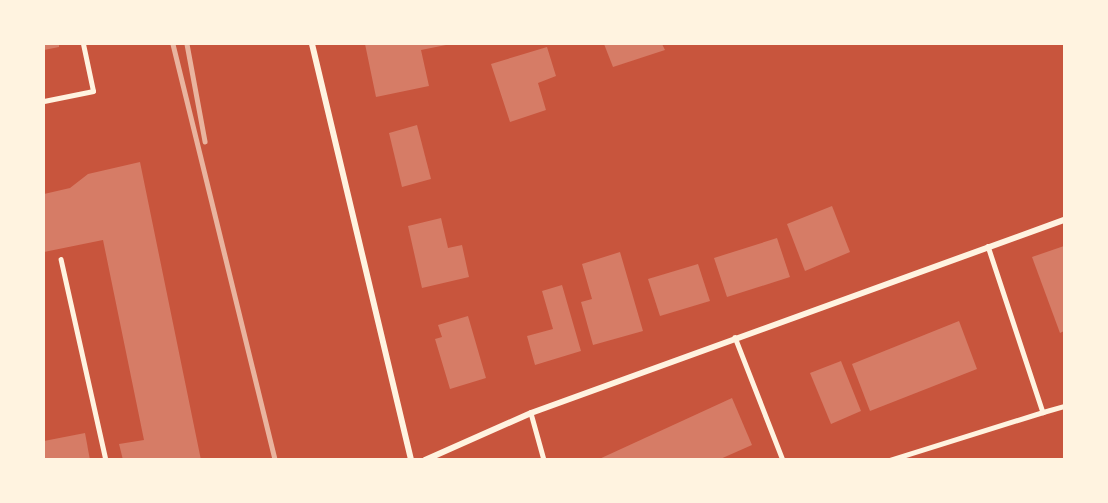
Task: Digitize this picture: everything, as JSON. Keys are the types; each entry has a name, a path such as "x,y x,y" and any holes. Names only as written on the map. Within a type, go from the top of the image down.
{"street":[{"path":"312,44 411,459"},
{"path":"425,459 531,413 735,337 1065,220"}],"lane":[{"path":"44,101 93,92 83,44"},
{"path":"988,246 1043,412"},
{"path":"61,259 106,459"},
{"path":"735,337 783,459"},
{"path":"890,459 1065,406"},
{"path":"531,413 544,459"}],"building":[{"path":"44,44 59,44 59,47 44,50"},
{"path":"365,44 446,45 421,50 429,86 376,97"},
{"path":"604,44 662,44 665,50 613,67"},
{"path":"547,47 556,76 538,83 546,110 510,122 491,64"},
{"path":"417,125 431,179 402,187 389,133"},
{"path":"140,162 201,460 123,460 119,444 144,440 103,240 44,252 44,194 70,188 88,174"},
{"path":"832,206 850,252 805,271 787,224"},
{"path":"441,218 448,248 462,245 469,277 422,288 408,226"},
{"path":"777,238 790,277 727,297 714,258"},
{"path":"1064,246 1064,331 1060,333 1032,257"},
{"path":"620,252 643,331 593,345 581,302 592,299 582,264"},
{"path":"698,264 710,301 660,316 648,279"},
{"path":"562,285 581,351 535,365 527,336 553,329 542,291"},
{"path":"468,316 486,378 450,389 435,339 442,337 438,325"},
{"path":"959,321 977,369 870,411 852,364"},
{"path":"841,361 861,411 831,424 810,373"},
{"path":"732,398 752,445 718,460 597,460"},
{"path":"85,433 90,460 44,460 44,441"}],"railway":[{"path":"173,44 275,460"},
{"path":"187,44 205,141"}]}
